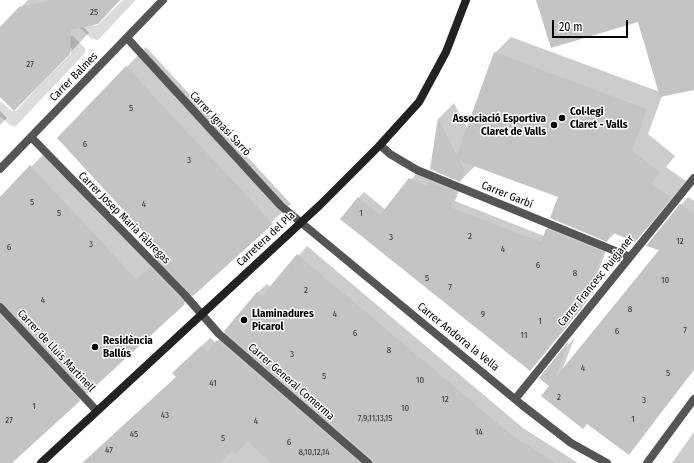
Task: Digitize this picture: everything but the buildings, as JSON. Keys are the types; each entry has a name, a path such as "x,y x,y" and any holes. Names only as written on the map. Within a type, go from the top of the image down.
{"main road":[{"name":"Carretera del Pla","path":"41,463 96,410 320,204 380,145 419,102 446,52 466,0"}],"street":[{"name":"Carrer Balmes","path":"0,169 163,0"},
{"name":"Carrer Ignasi Sarró","path":"127,38 281,206 300,222"},
{"name":"Carrer Josep Maria Fàbregas","path":"31,138 201,314"},
{"name":"Carrer Garbí","path":"380,145 390,154 417,170 630,257"},
{"name":"Carrer Francesc Puigjaner","path":"516,398 694,178"},
{"name":"Carrer Andorra la Vella","path":"300,222 571,443 606,463"},
{"name":"Carrer de Lluís Martinell","path":"0,307 96,410"},
{"name":"Carrer General Comerma","path":"201,314 219,334 368,463"},
{"path":"647,463 694,399"}],"shaded area":[{"path":"51,0 65,0 93,26 98,25 123,0 136,0 98,40 92,39"},
{"path":"73,36 85,48 85,53 15,127 10,125 0,116 0,101 12,111 16,111 71,54 72,49 60,38"}],"place":[{"name":"Col·legi Claret - Valls","path":"562,118"},
{"name":"Associació Esportiva Claret de Valls","path":"554,125"},
{"name":"Llaminadures Picarol","path":"244,320"},
{"name":"Residència Ballús","path":"95,347"}]}
